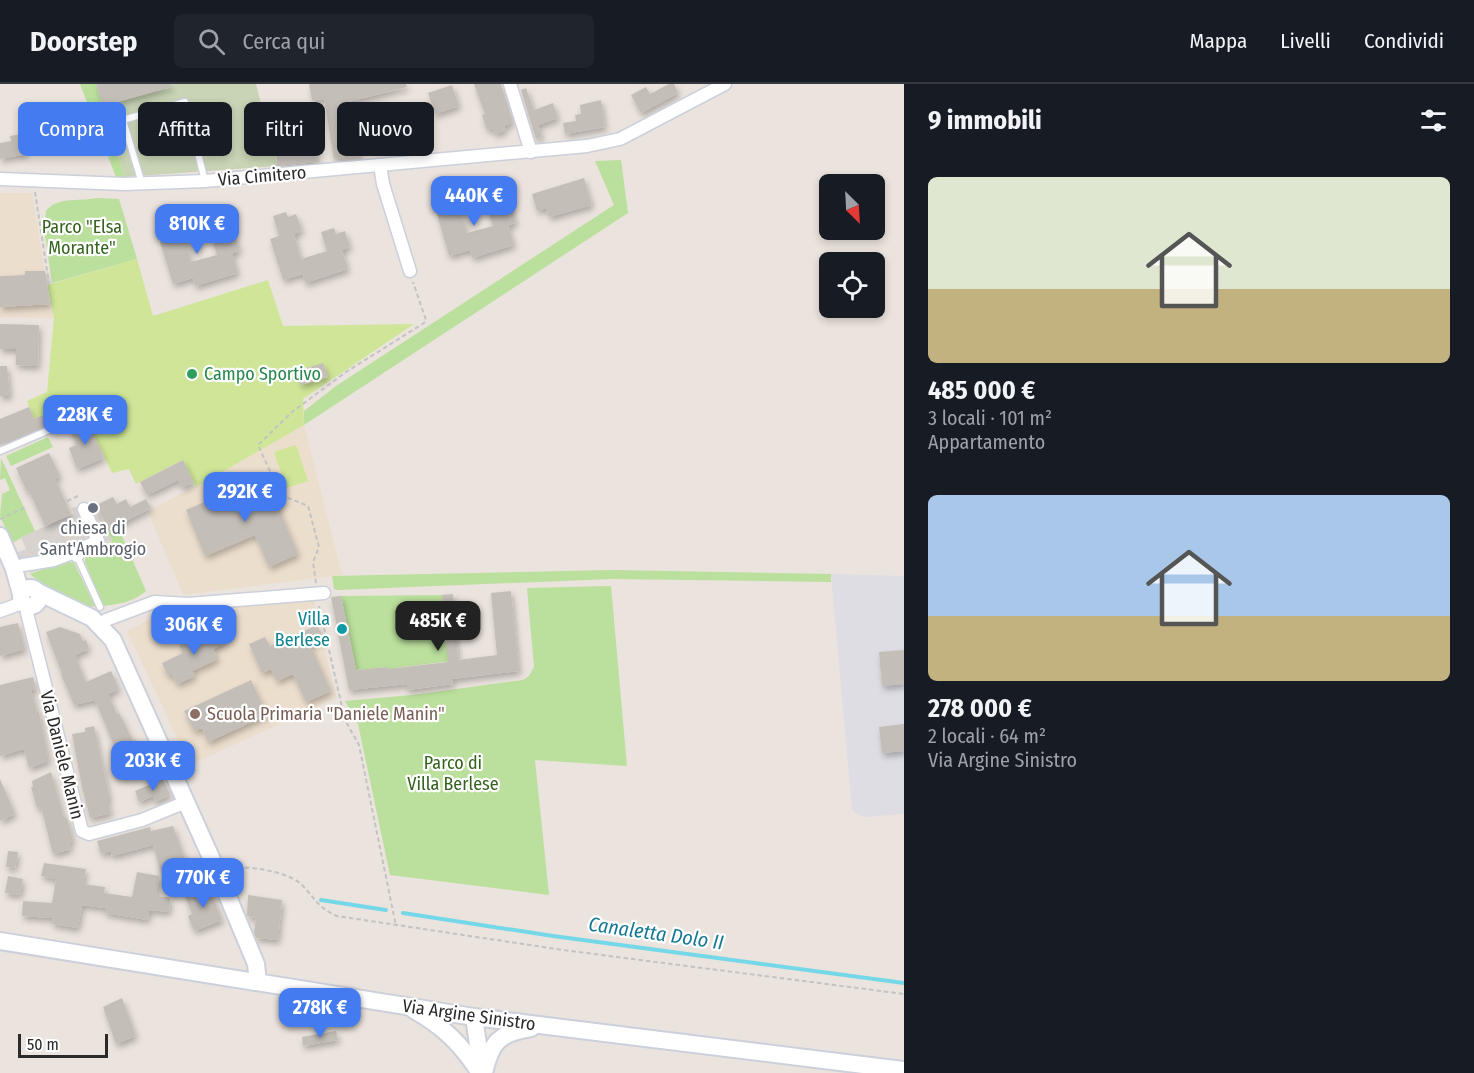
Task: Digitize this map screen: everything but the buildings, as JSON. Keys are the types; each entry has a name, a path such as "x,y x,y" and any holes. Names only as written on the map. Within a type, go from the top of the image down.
{"main road":[{"path":"0,536 19,567 29,598 86,614 110,635 118,648 218,873 256,964 258,982"},
{"name":"Via Argine Sinistro","path":"0,941 474,1017 904,1070"},
{"path":"405,1005 447,1031 482,1073"},
{"path":"474,1017 482,1073"},
{"path":"482,1073 491,1051 500,1038 514,1030 543,1026"}],"street":[{"path":"510,84 531,152"},
{"name":"Via Cimitero","path":"0,179 140,183 206,181 587,146 620,139 724,84"},
{"path":"380,165 383,184 410,271"},
{"path":"19,567 76,554 98,541 84,509"},
{"path":"100,625 106,620 154,602 188,604 320,593"},
{"path":"0,611 29,598"},
{"name":"Via Daniele Manin","path":"29,598 27,613 82,831 89,834 142,820 186,802"}],"lane":[{"path":"140,183 123,120 185,102 206,181"},
{"path":"0,451 82,416"},
{"path":"76,554 100,608"}],"path":[{"path":"35,191 50,284"},
{"path":"396,926 359,745 345,720 313,562 319,547 308,506 281,495 258,445 292,412 346,372 424,323 426,320 410,271"},
{"path":"67,501 78,496"},
{"path":"0,519 26,507"},
{"path":"218,873 232,867 287,875 301,883 325,911 337,916 586,953 904,994"}],"shaded area":[{"path":"0,193 32,193 54,318 0,317"},
{"path":"304,425 342,575 183,595 148,512"},
{"path":"95,504 112,540 30,573 16,553 26,549 21,537 74,514 72,508 82,509"},
{"path":"831,574 904,576 904,814 865,817 852,810"},
{"path":"314,600 336,698 190,765 127,631 158,615"}],"green space":[{"path":"80,84 96,84 102,102 87,102"},
{"path":"96,84 256,84 261,102 244,102 244,156 274,156 277,166 125,177 118,156 126,156 126,102 102,102"},
{"path":"108,156 118,156 125,177 116,177"},
{"path":"621,160 628,213 304,425 304,411 336,386 614,205 595,161"},
{"name":"Parco \"Elsa Morante\"","path":"96,198 119,199 137,259 52,283 44,228 46,211 62,201"},
{"path":"137,259 153,316 268,280 283,326 414,324 303,399 304,425 196,487 182,460 136,484 129,469 112,473 76,402 34,419 27,401 47,392 54,318 47,285"},
{"path":"48,437 53,447 11,466 6,456"},
{"path":"296,445 308,481 286,488 274,452"},
{"path":"1,458 35,531 12,543 0,516 2,494 10,490 5,478 0,480"},
{"path":"118,527 146,591 126,602 103,606 85,562 86,553 112,541 108,531"},
{"path":"65,561 74,563 95,606 89,607 48,588 30,574"},
{"path":"612,570 831,574 831,582 611,579 337,590 334,589 332,576"},
{"name":"Parco di Villa Berlese","path":"611,586 627,766 535,760 549,895 390,875 358,724 345,701 412,695 523,680 529,676 534,667 527,588"},
{"path":"442,595 446,645 450,647 451,661 395,668 389,675 388,667 356,670 341,596"}],"waterway":[{"name":"Canaletta Dolo II","path":"321,900 386,910"},
{"name":"Canaletta Dolo II","path":"403,913 553,936 904,983"}],"place":[{"name":"Campo Sportivo","path":"192,374"},
{"name":"chiesa di Sant'Ambrogio","path":"93,508"},
{"name":"Villa Berlese","path":"342,629"},
{"name":"Scuola Primaria \"Daniele Manin\"","path":"195,714"}]}
